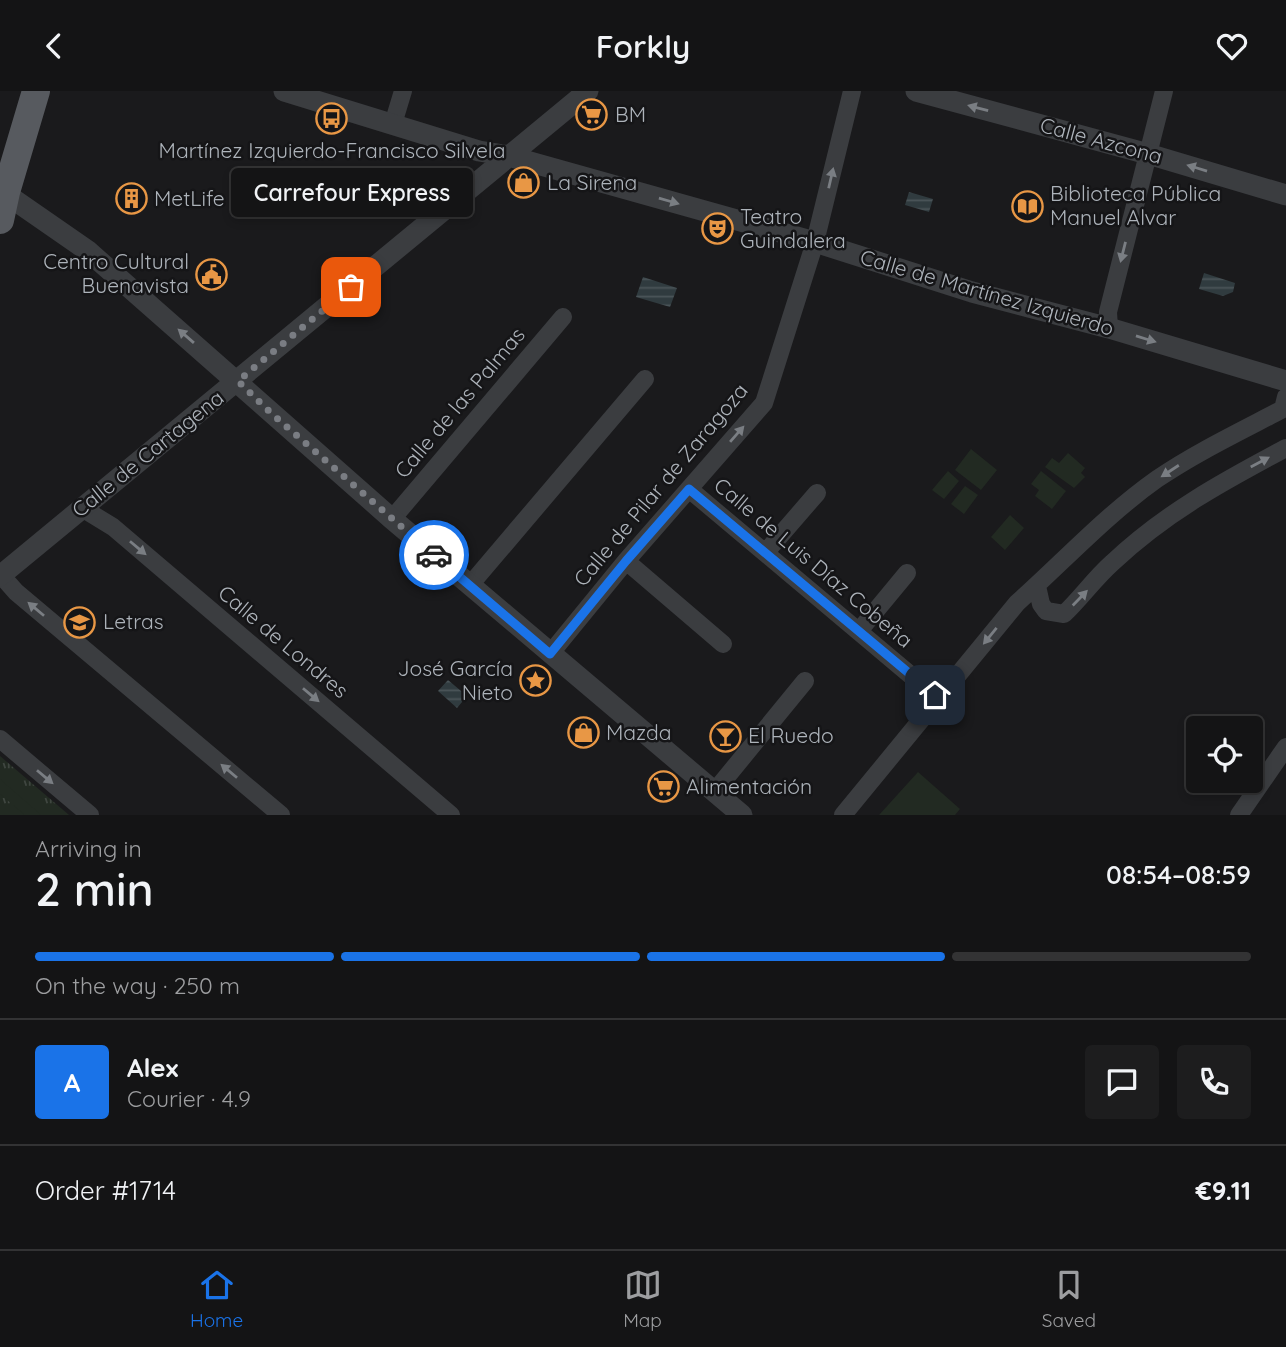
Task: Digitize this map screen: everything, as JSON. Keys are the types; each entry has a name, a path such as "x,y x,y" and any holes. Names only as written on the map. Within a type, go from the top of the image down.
{"main road":[{"path":"0,220 3,191 36,91"}],"street":[{"name":"Calle de Martínez Izquierdo","path":"284,91 479,151 509,156 816,242 972,292 1109,328 1286,381"},
{"path":"393,124 403,91"},
{"name":"Calle de Cartagena","path":"1,576 588,91"},
{"name":"Calle de Pilar de Zaragoza","path":"550,654 626,561 764,403 816,242 852,91"},
{"name":"Calle Azcona","path":"916,91 1148,154 1286,195"},
{"path":"1109,328 1108,312 1164,91"},
{"path":"3,191 88,251 470,586 742,815"},
{"name":"Calle de las Palmas","path":"393,519 563,317"},
{"path":"470,586 645,379"},
{"path":"843,815 1017,603 1082,542 1155,481 1186,460 1285,405"},
{"path":"1037,586 1041,604 1046,611 1063,614 1109,565 1177,510 1207,490 1286,448"},
{"name":"Calle de Luis Díaz Cobeña","path":"689,489 939,699"},
{"path":"765,553 817,493"},
{"name":"Calle de Londres","path":"82,508 113,527 452,815"},
{"path":"626,561 723,643"},
{"path":"859,631 907,573"},
{"path":"1,576 16,592 281,815"},
{"path":"715,791 805,681"},
{"path":"0,739 90,815"},
{"path":"1240,815 1286,747"}],"green space":[{"path":"971,449 997,470 981,490 955,470"},
{"path":"1068,453 1085,468 1081,473 1085,477 1074,488 1045,467 1052,458 1059,463"},
{"path":"948,471 959,481 944,499 932,490"},
{"path":"1041,471 1066,491 1052,509 1035,496 1039,490 1031,484"},
{"path":"965,486 978,495 964,514 951,504"},
{"path":"1010,515 1024,528 1005,550 991,537"},
{"path":"0,756 69,815 0,815"},
{"path":"918,772 960,809 955,815 879,815"},
{"path":"0,779 41,815 25,815 0,794"}],"shaded area":[{"path":"909,192 933,199 929,212 905,205"},
{"path":"1204,273 1235,283 1233,292 1223,296 1199,289"},
{"path":"643,277 677,288 670,307 636,297"},
{"path":"448,680 467,696 457,708 438,691"}],"way so far":[{"path":"351,287 238,381 434,555"}],"place":[{"name":"BM","path":"592,115"},
{"name":"Martínez Izquierdo-Francisco Silvela","path":"332,119"},
{"name":"La Sirena","path":"524,183"},
{"name":"MetLife","path":"131,199"},
{"name":"Biblioteca Pública Manuel Alvar","path":"1027,206"},
{"name":"Teatro Guindalera","path":"717,229"},
{"name":"Centro Cultural Buenavista","path":"212,274"},
{"name":"Carrefour Express","path":"351,287"},
{"name":"Letras","path":"80,622"},
{"name":"José García Nieto","path":"536,681"},
{"name":"Mazda","path":"583,733"},
{"name":"El Ruedo","path":"725,736"},
{"name":"Alimentación","path":"663,787"}],"route":[{"path":"434,555 550,654 689,489 935,695"}]}
